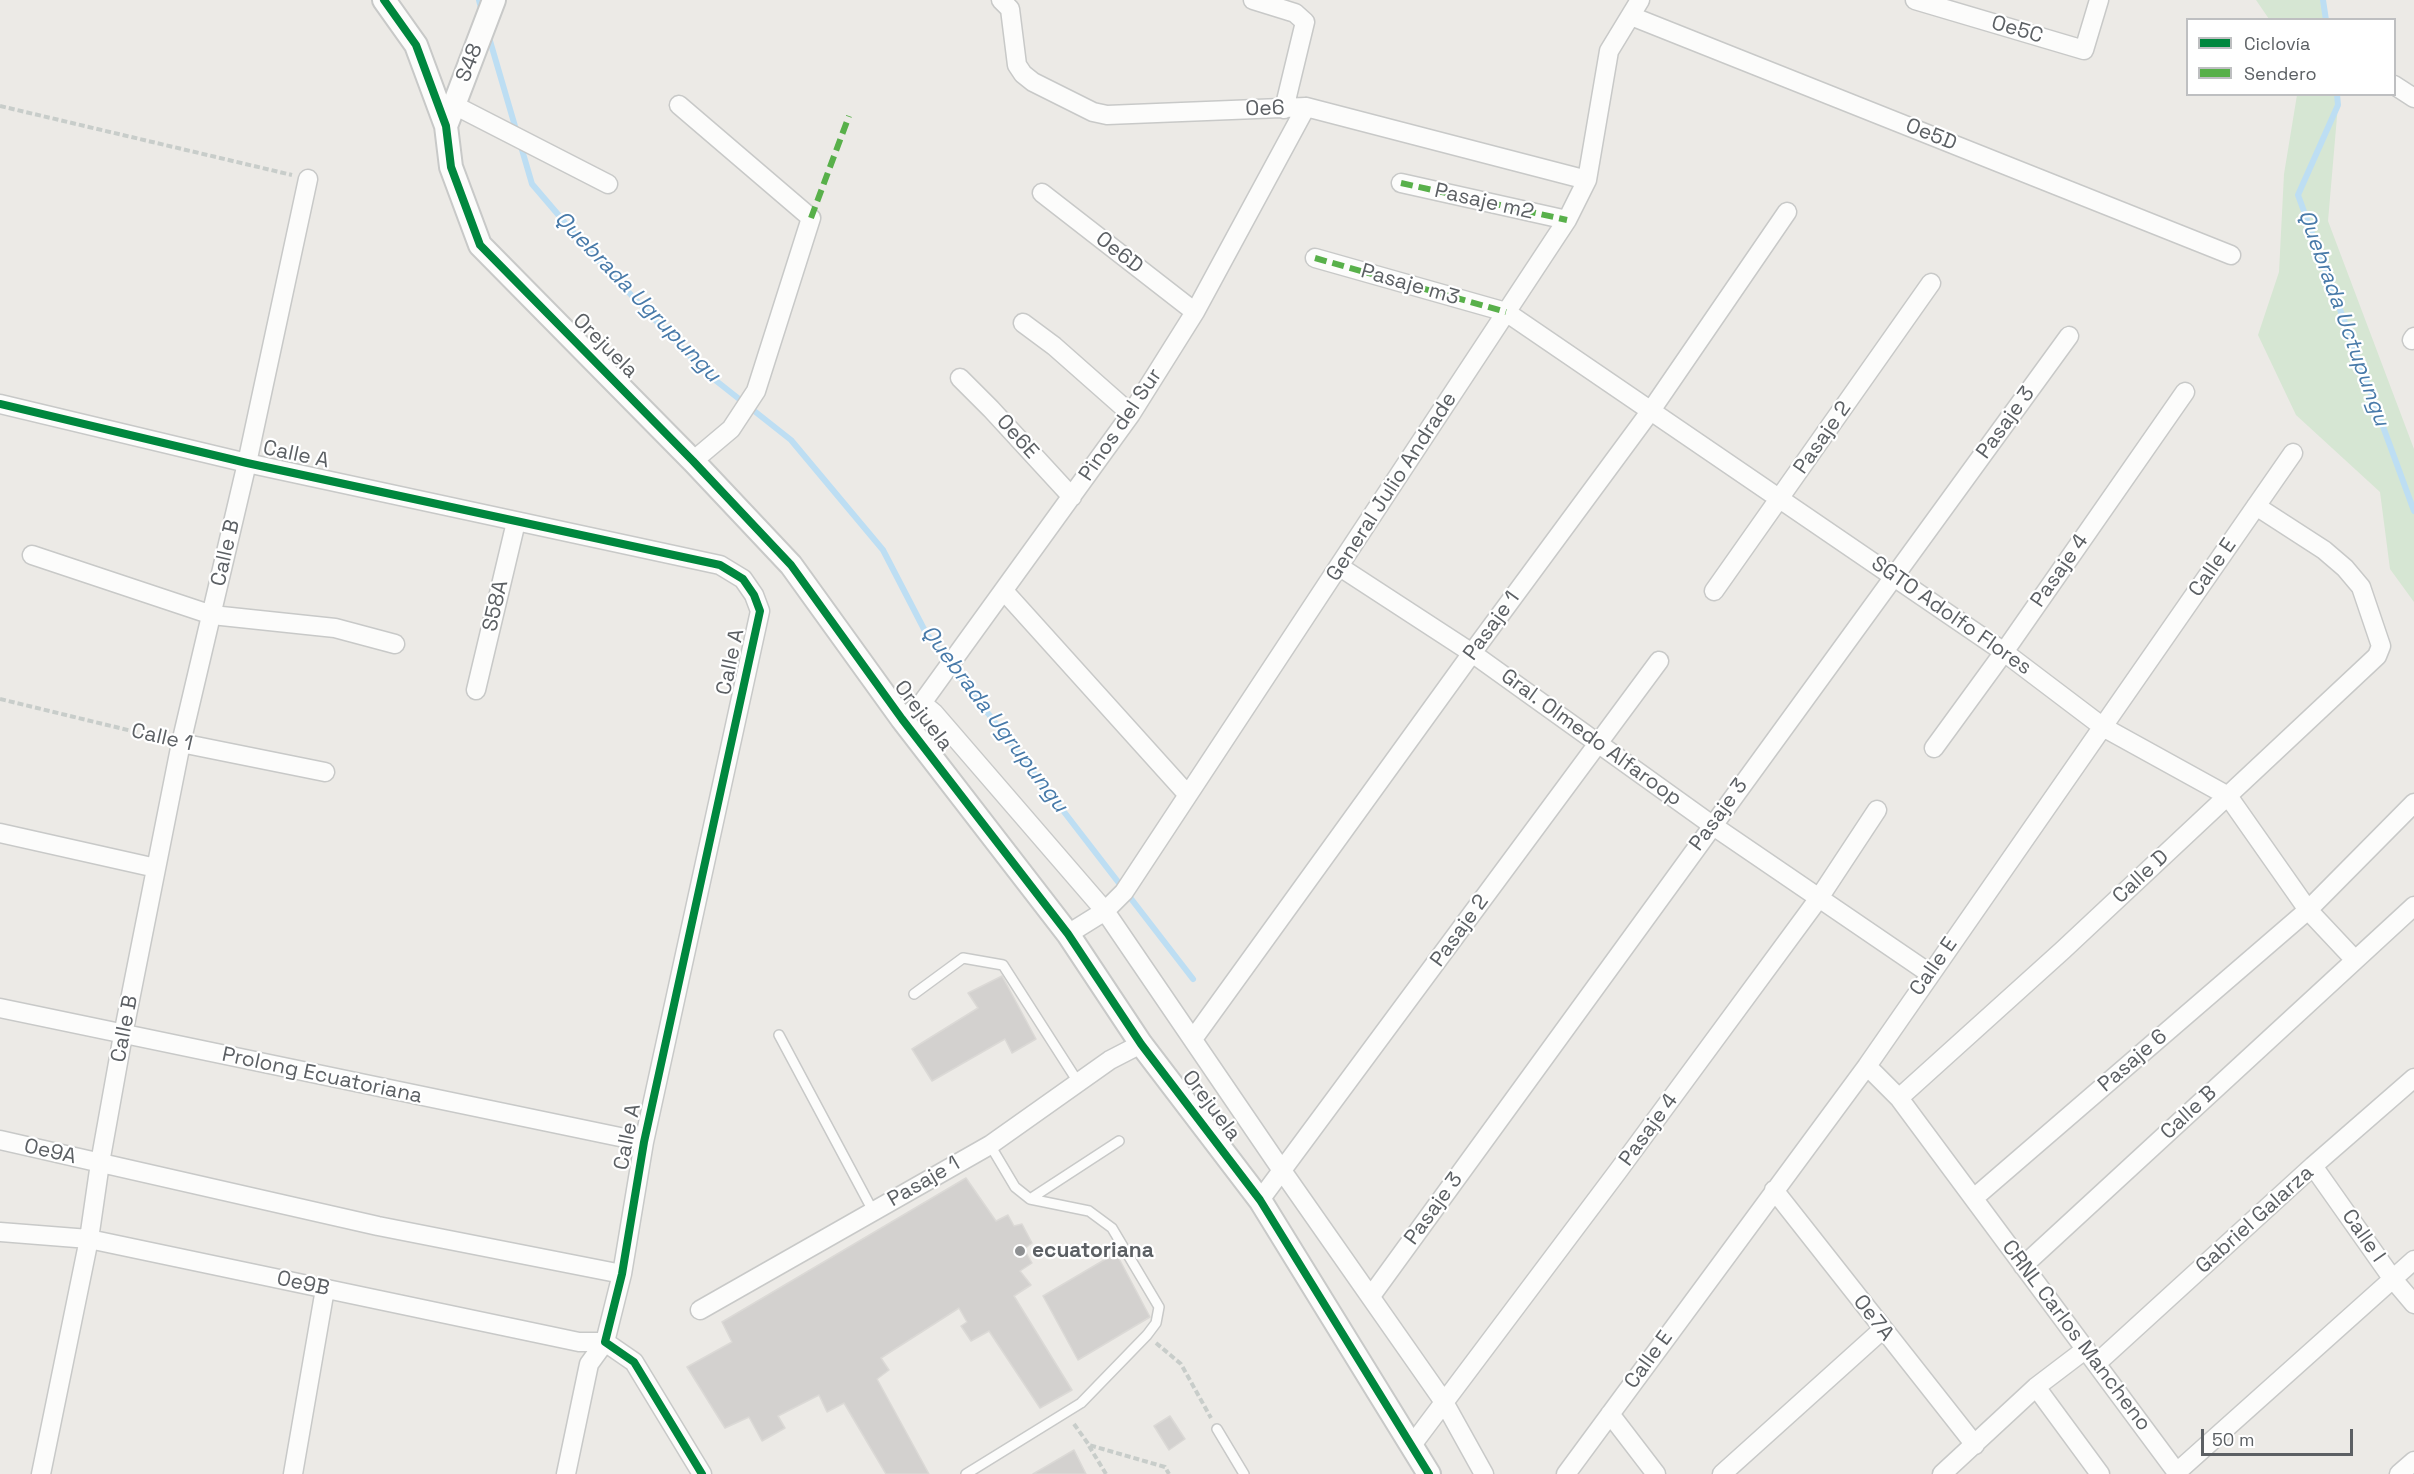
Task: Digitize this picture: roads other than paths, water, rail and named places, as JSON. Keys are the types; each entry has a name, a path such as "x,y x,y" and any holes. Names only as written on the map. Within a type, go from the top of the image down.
{"street":[{"name":"Orejuela","path":"384,0 416,45 450,115 451,167 480,245 693,461 790,565 902,719 1068,934 1141,1044 1260,1200 1429,1474"},
{"name":"S48","path":"450,115 494,0"},
{"name":"Oe6","path":"1001,0 1010,9 1017,65 1023,74 1033,82 1093,112 1107,115 1306,107 1587,180"},
{"path":"1253,0 1295,13 1305,22 1284,109"},
{"name":"Oe5C","path":"1915,0 1973,9 2084,50 2099,0"},
{"name":"General Julio Andrade","path":"1068,934 1106,911 1124,892 1567,220 1587,180 1609,51 1636,8"},
{"name":"Oe5D","path":"1636,8 2231,255"},
{"path":"2396,86 2414,98"},
{"path":"679,105 811,218 756,391 745,411 731,429 693,461"},
{"name":"Pinos del Sur","path":"902,719 922,703 1131,414 1195,312 1306,107"},
{"path":"450,115 608,184"},
{"name":"Calle B","path":"41,1474 89,1239 123,1035 181,742 247,463 308,179"},
{"name":"Pasaje m2","path":"1401,183 1567,220"},
{"name":"Oe6D","path":"1042,193 1195,312"},
{"name":"Pasaje 1","path":"1193,1038 1652,409 1787,212"},
{"name":"Pasaje m3","path":"1315,258 1506,312"},
{"name":"Pasaje 2","path":"1714,591 1931,284"},
{"name":"SGTO Adolfo Flores","path":"1506,312 1652,409 2004,651 2103,727 2228,796 2308,910 2355,960"},
{"path":"1023,323 1054,346 1131,414"},
{"name":"Pasaje 3","path":"1371,1296 1712,825 1896,576 2068,336"},
{"name":"Oe6E","path":"960,378 1072,497"},
{"name":"Pasaje 4","path":"1934,748 2185,392"},
{"name":"Calle A","path":"0,404 247,463 720,565 742,579 754,595 760,611 644,1142 622,1274 605,1342 589,1364 566,1474"},
{"name":"Calle E","path":"1566,1474 1867,1066 1929,973 2293,453"},
{"name":"Calle D","path":"1899,1098 2228,796 2380,652 2361,587 2345,568 2324,550 2256,506"},
{"name":"S58A","path":"476,690 516,522"},
{"path":"32,555 212,615 335,628 395,644"},
{"name":"Gral. Olmedo Alfaroop","path":"1340,567 1472,653 1712,825 1929,973"},
{"path":"1004,591 1188,795"},
{"name":"Pasaje 2","path":"1260,1200 1283,1172 1659,661"},
{"path":"922,703 934,713 1106,911 1283,1172 1444,1402 1484,1474"},
{"name":"Calle 1","path":"181,742 325,772"},
{"name":"Pasaje 6","path":"1974,1198 2308,910 2414,803"},
{"name":"Pasaje 4","path":"1412,1444 1625,1162 1819,898 1877,810"},
{"path":"0,833 156,868"},
{"name":"Calle B","path":"2023,1266 2414,906"},
{"name":"Prolong Ecuatoriana","path":"0,1008 644,1142"},
{"name":"Pasaje 1","path":"700,1310 990,1145 1110,1059 1141,1044"},
{"path":"1867,1066 1899,1098 1974,1198"},
{"name":"Gabriel Galarza","path":"1942,1474 2036,1387 2091,1356 2414,1078"},
{"name":"Oe9A","path":"0,1140 378,1226 622,1274"},
{"name":"Calle I","path":"2313,1166 2392,1278 2414,1304"},
{"name":"Oe7A","path":"1774,1190 1882,1330 1975,1444"},
{"name":"CRNL Carlos Mancheno","path":"1974,1198 2177,1473"},
{"name":"Oe9B","path":"0,1232 89,1239 579,1342 605,1342"},
{"path":"2177,1473 2414,1260"},
{"path":"293,1474 325,1289"},
{"path":"1722,1474 1882,1330"},
{"path":"605,1342 634,1362 702,1474"},
{"path":"2036,1387 2100,1474"},
{"path":"1610,1414 1656,1474"},
{"path":"2399,1474 2414,1461"}],"lane":[{"path":"914,994 963,958 1003,965 1078,1082"},
{"path":"779,1035 873,1211"},
{"path":"1030,1199 1119,1141"},
{"path":"966,1474 1081,1403 1147,1335 1156,1323 1159,1307 1112,1228 1089,1211 1030,1199 1015,1187 990,1145"},
{"path":"1217,1429 1244,1474"}],"waterway":[{"name":"Quebrada Ugrupungu","path":"479,0 482,12"},
{"name":"Quebrada Uctupungu","path":"2323,0 2326,18"},
{"name":"Quebrada Ugrupungu","path":"488,34 517,133"},
{"name":"Quebrada Uctupungu","path":"2337,96 2338,105 2298,195 2414,511"},
{"name":"Quebrada Ugrupungu","path":"520,143 532,184 591,253 705,372 791,440 883,550 926,633 1193,979"}],"place":[{"name":"ecuatoriana","path":"1020,1251"}]}
